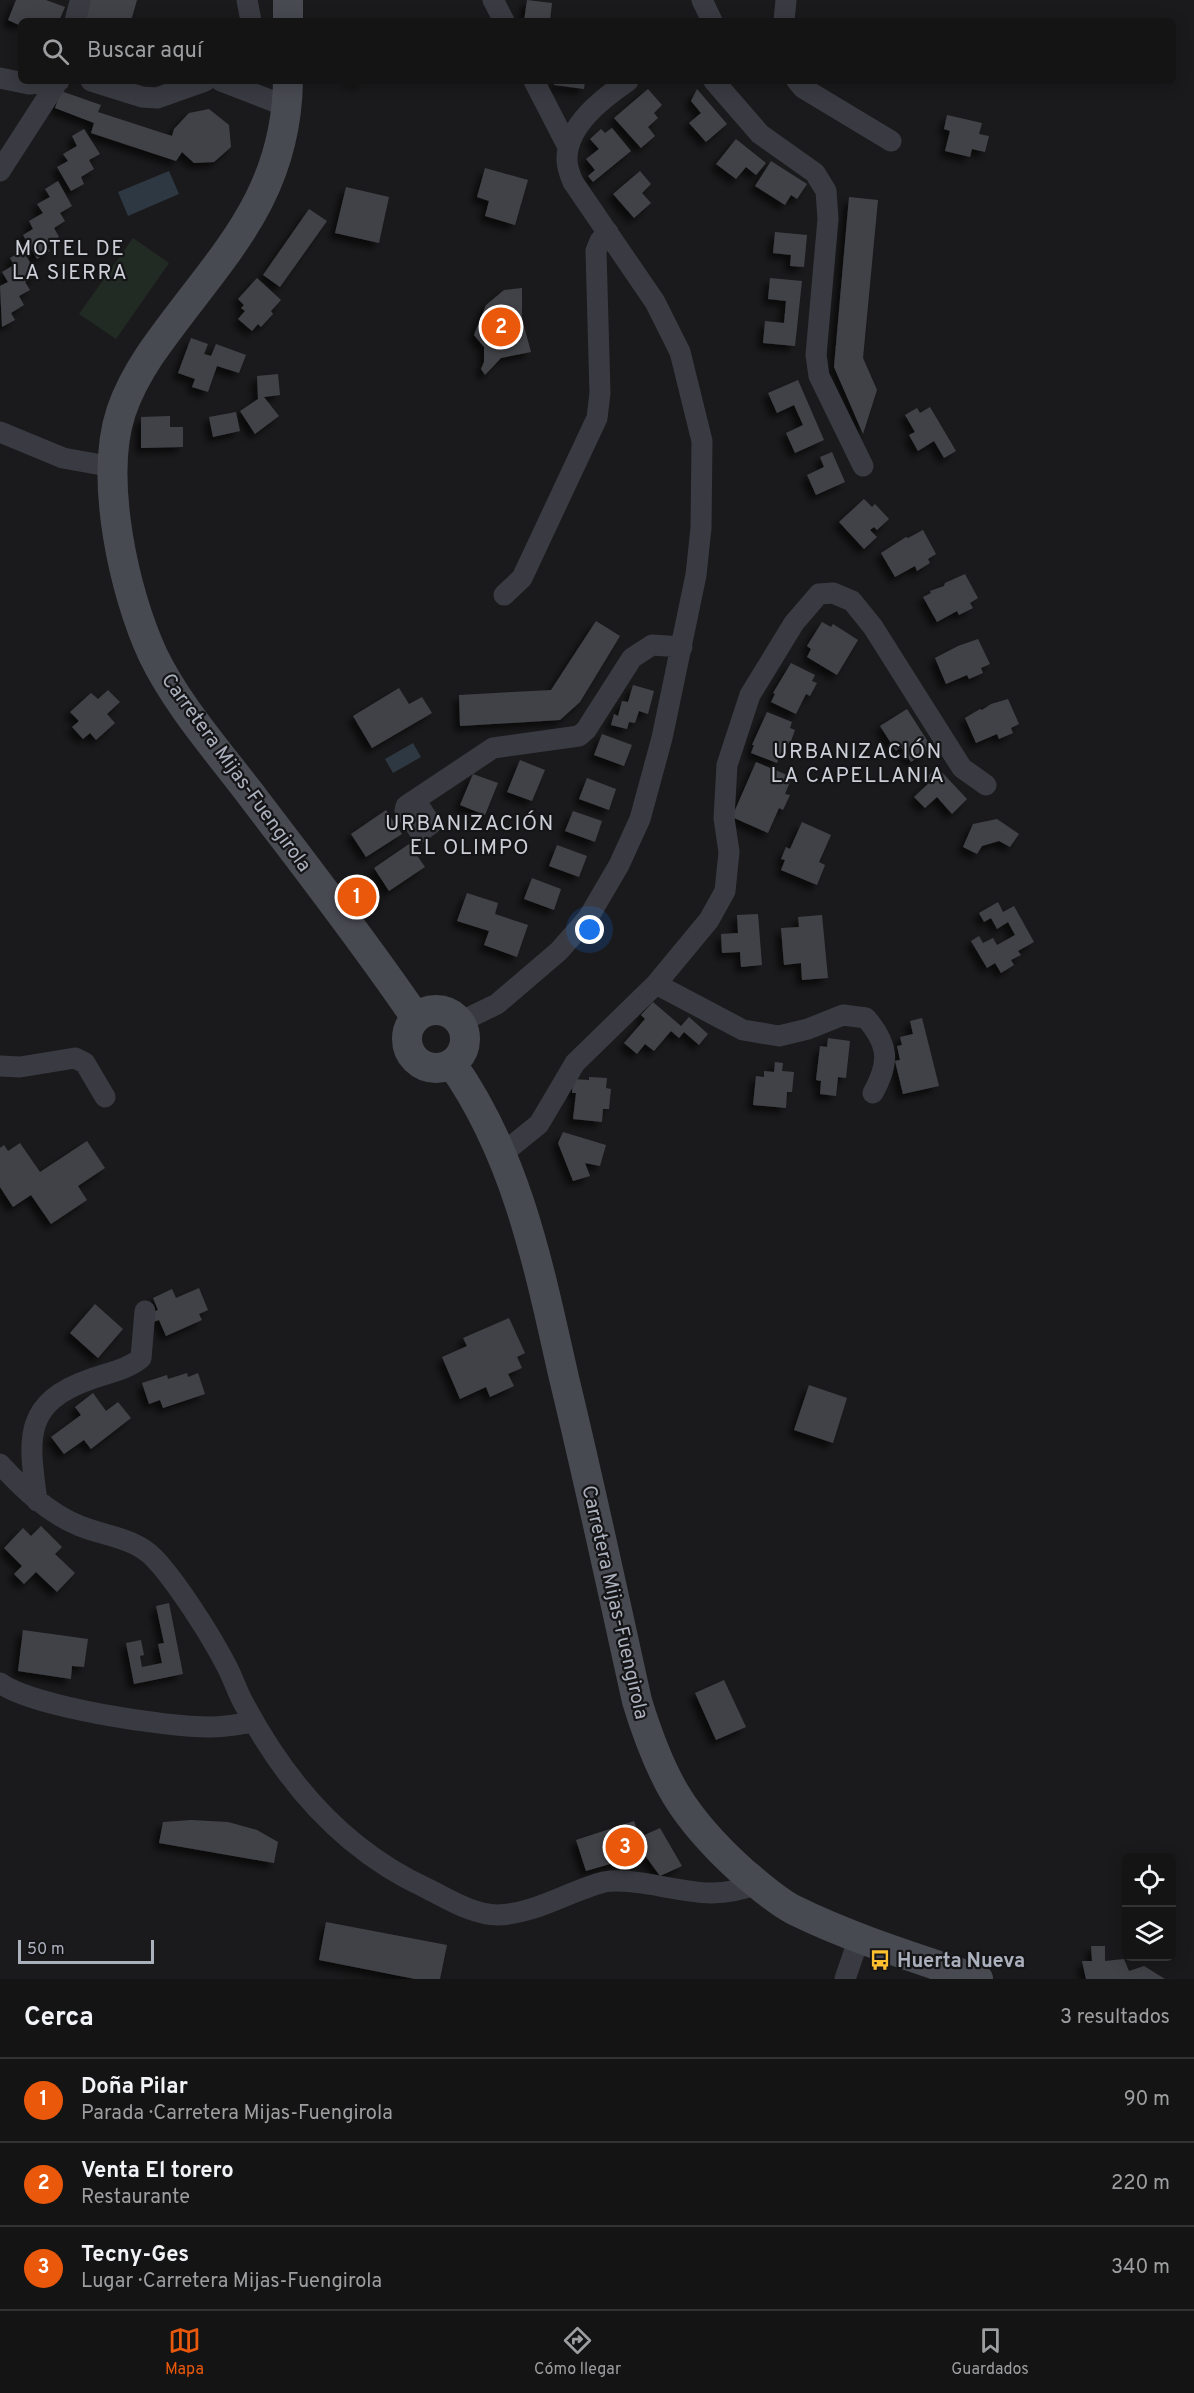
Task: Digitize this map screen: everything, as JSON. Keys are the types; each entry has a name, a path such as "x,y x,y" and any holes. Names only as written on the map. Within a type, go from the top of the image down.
{"main road":[{"path":"288,0 288,18"},
{"name":"Carretera Mijas-Fuengirola","path":"288,94 274,165 263,194 238,239 133,382 120,415 113,467 116,519 123,565 135,611 154,657 196,723 416,1018"},
{"path":"444,1011 460,1022 466,1040 459,1058 452,1064 434,1069 416,1061 410,1054 407,1035 416,1018 424,1012 444,1011"},
{"name":"Carretera Mijas-Fuengirola","path":"452,1064 472,1094 502,1154 520,1198 535,1254 637,1701 650,1742 667,1783 688,1815 719,1850 757,1884 792,1909 858,1938 978,1979"}],"street":[{"path":"247,0 250,18"},
{"path":"493,0 502,18"},
{"path":"702,0 711,18"},
{"path":"783,18 786,0"},
{"path":"0,78 18,82"},
{"path":"0,171 56,84"},
{"path":"101,84 142,97 157,98 197,84"},
{"path":"240,84 288,94"},
{"path":"536,84 568,147"},
{"path":"460,1022 497,1004 559,951 588,918 614,874 640,819 662,738 696,575 701,528 702,441 680,352 655,302 573,182 566,161 568,147 579,123 624,84"},
{"path":"717,84 760,134 815,173 826,191 828,219 816,355 819,376 863,466"},
{"path":"800,84 891,141"},
{"path":"504,595 522,578 597,418 600,393 596,251 600,241 608,232"},
{"path":"0,432 63,458 113,467"},
{"path":"502,1154 539,1124 575,1063 656,984 709,920 725,891 729,852 724,818 727,765 750,695 794,623 819,594 833,593 852,601 873,627 962,768 986,785"},
{"path":"415,800 493,748 579,736 586,730 633,658 652,645 682,647"},
{"path":"656,984 743,1030 779,1036 808,1029 843,1015 866,1018 881,1036 885,1055 883,1074 873,1093"},
{"path":"0,1066 20,1067 75,1058 85,1063 105,1097"},
{"path":"37,1501 30,1453 31,1432 38,1416 64,1392 85,1381 133,1365 141,1358 145,1311"},
{"path":"0,1464 37,1501 80,1526 120,1538 142,1548 155,1558 225,1662 253,1722 302,1793 329,1822 392,1872 476,1911 498,1915 521,1912 605,1882 627,1881 711,1894 734,1892 757,1884"},
{"path":"0,1683 34,1699 182,1726 213,1727 253,1722"},
{"path":"845,1979 858,1938"}],"shaded area":[{"path":"169,171 179,194 128,216 118,192"},
{"path":"133,238 169,263 116,339 79,314"},
{"path":"413,743 421,757 393,773 385,759"}],"building":[{"path":"16,0 46,0 65,7 60,18 18,18 18,25 8,20"},
{"path":"87,0 137,0 132,18 83,18"},
{"path":"527,0 552,3 550,18 524,18"},
{"path":"554,84 585,84 584,89"},
{"path":"648,89 662,105 654,113 658,118 648,127 655,136 641,148 614,118"},
{"path":"697,89 727,124 706,142 689,123 701,113 691,101"},
{"path":"61,91 101,105 98,112 172,136 174,129 189,113 209,109 229,125 231,147 214,162 194,163 182,152 176,161 91,133 94,123 55,108"},
{"path":"947,115 982,123 979,134 989,136 985,152 972,149 970,157 945,151 950,131 944,129"},
{"path":"612,128 631,151 593,182 588,176 595,170 586,159 599,149 590,139 601,129 605,133"},
{"path":"84,129 100,154 89,160 94,169 81,177 84,184 71,191 57,167 68,161 63,154 77,146 72,136"},
{"path":"736,139 766,163 756,175 746,167 736,179 716,164"},
{"path":"771,161 807,184 797,199 791,195 785,205 755,186"},
{"path":"485,168 528,180 515,225 485,216 489,201 477,197"},
{"path":"640,171 651,184 642,193 651,203 634,218 613,194"},
{"path":"58,181 72,206 60,213 65,221 54,228 59,237 46,245 50,251 37,259 23,235 33,229 29,221 43,213 37,204 50,197 45,189"},
{"path":"346,187 389,197 379,243 335,233"},
{"path":"849,197 878,200 863,358 877,390 863,434 834,367"},
{"path":"309,209 327,221 280,287 263,275"},
{"path":"775,232 807,235 804,267 790,266 791,255 773,253"},
{"path":"23,250 37,275 25,282 30,290 19,296 24,305 11,313 15,320 2,327 0,286 8,282 2,272 14,265 10,258"},
{"path":"257,278 281,300 271,311 273,314 261,327 258,324 252,331 238,319 245,311 241,308 244,305 238,299"},
{"path":"770,278 802,281 795,346 763,343 765,321 784,323 786,301 768,299"},
{"path":"522,288 522,319 531,352 501,358 485,375 481,369 484,362 484,347 474,335 486,305 504,290"},
{"path":"191,338 208,344 204,354 211,356 216,344 246,355 239,373 217,366 208,392 192,387 195,379 178,373"},
{"path":"278,374 280,395 264,397 279,416 255,434 240,411 258,399 257,376"},
{"path":"798,380 824,440 795,453 786,433 803,425 794,405 777,413 768,393"},
{"path":"930,407 956,451 944,458 934,441 918,451 909,435 915,432 905,415 917,408 920,413"},
{"path":"236,412 240,431 213,437 209,417"},
{"path":"170,416 170,427 183,427 183,447 141,448 141,417"},
{"path":"832,452 845,482 816,495 807,475 824,467 820,457"},
{"path":"864,499 872,507 875,504 889,519 877,530 874,527 870,530 877,537 864,549 839,522"},
{"path":"923,530 936,554 928,559 930,563 917,571 915,566 895,577 881,553 906,537"},
{"path":"965,574 978,598 970,603 973,608 959,615 957,611 937,622 923,597 931,593 930,591"},
{"path":"596,621 620,636 580,702 560,720 460,726 459,695 551,690"},
{"path":"822,622 831,627 833,624 858,640 837,675 807,657 811,649 807,646"},
{"path":"978,639 990,664 981,668 983,673 969,679 967,675 946,684 935,658"},
{"path":"791,663 815,675 812,681 817,683 810,696 806,694 796,714 771,702 775,694 773,693"},
{"path":"633,685 654,691 648,714 639,711 635,723 629,722 627,729 611,725 614,714 618,716 622,701 628,702"},
{"path":"399,688 409,704 422,697 432,713 372,748 353,716"},
{"path":"108,690 120,702 107,714 115,723 96,740 90,733 83,739 72,727 79,721 70,712 91,693 98,699"},
{"path":"1008,699 1019,724 1011,728 1013,733 999,739 997,734 976,743 965,718 991,704"},
{"path":"907,709 932,748 911,762 901,747 896,751 880,726"},
{"path":"767,712 792,722 790,728 795,730 790,744 785,742 777,763 751,753 754,745 752,745"},
{"path":"602,734 632,745 624,766 594,755"},
{"path":"520,760 545,770 532,801 507,792"},
{"path":"756,762 792,777 785,794 790,795 783,810 779,808 768,833 732,817"},
{"path":"937,767 967,799 952,814 937,797 925,808 914,797 931,781 927,777"},
{"path":"473,774 498,783 485,815 460,805"},
{"path":"587,778 616,789 609,810 579,799"},
{"path":"386,810 402,834 366,857 351,834"},
{"path":"573,811 602,821 595,842 565,831"},
{"path":"997,819 1019,834 1010,847 999,841 982,846 977,854 963,847 973,824"},
{"path":"802,822 831,835 819,862 825,865 817,885 781,870 785,860 781,859 786,847 790,849"},
{"path":"409,844 425,867 389,891 374,868"},
{"path":"557,845 587,856 579,877 549,866"},
{"path":"532,878 561,889 554,910 524,899"},
{"path":"467,893 498,903 495,914 528,925 517,957 484,945 489,931 457,921"},
{"path":"998,902 1003,912 1014,906 1034,942 1018,951 1021,955 1011,960 1014,965 1001,973 995,963 987,968 971,941 979,936 983,943 993,938 997,945 1015,935 1008,922 997,929 991,918 984,922 979,913"},
{"path":"758,914 762,965 741,967 740,952 722,953 721,934 738,933 737,915"},
{"path":"822,915 828,978 802,980 801,963 784,965 781,928 799,927 798,917"},
{"path":"653,1002 681,1026 689,1017 708,1034 699,1045 684,1032 679,1038 671,1031 654,1051 645,1044 637,1054 624,1043 645,1019 641,1015"},
{"path":"922,1018 939,1086 903,1094 895,1061 900,1060 897,1046 902,1045 900,1037 913,1034 910,1021"},
{"path":"828,1038 850,1041 846,1078 838,1077 836,1096 820,1094 821,1081 816,1080 820,1046 827,1047"},
{"path":"775,1062 783,1063 782,1071 794,1072 792,1092 787,1092 786,1108 753,1105 756,1076 764,1077 764,1071 774,1072"},
{"path":"589,1077 607,1078 606,1088 611,1089 609,1109 603,1109 602,1122 573,1119 576,1093 572,1093 573,1079 589,1080"},
{"path":"563,1132 606,1145 600,1166 585,1163 590,1176 573,1181 558,1143"},
{"path":"87,1141 105,1168 78,1186 87,1200 51,1224 31,1195 13,1207 0,1187 0,1148 4,1145 8,1151 20,1143 40,1172"},
{"path":"199,1288 208,1310 199,1314 202,1320 166,1336 159,1320 153,1322 149,1314 158,1310 153,1298 172,1289 176,1298"},
{"path":"95,1304 123,1329 98,1358 70,1333"},
{"path":"509,1318 525,1353 517,1357 522,1368 508,1374 514,1386 490,1397 486,1387 460,1399 442,1357 467,1346 463,1338"},
{"path":"187,1373 188,1377 198,1373 205,1394 163,1408 160,1400 149,1404 142,1383 167,1375 168,1379"},
{"path":"809,1385 847,1398 833,1443 794,1430"},
{"path":"93,1393 106,1411 118,1402 131,1418 91,1449 84,1440 64,1454 51,1437 81,1415 75,1407"},
{"path":"41,1526 62,1547 55,1554 75,1573 57,1592 36,1572 24,1584 14,1574 22,1566 4,1548 23,1528 31,1536"},
{"path":"169,1603 183,1674 134,1684 126,1643 141,1640 144,1655 140,1656 142,1667 162,1663 158,1644 164,1643 156,1606"},
{"path":"23,1630 88,1639 84,1667 72,1666 71,1679 18,1671"},
{"path":"724,1680 746,1727 716,1740 695,1693"},
{"path":"191,1820 228,1822 257,1830 278,1842 274,1863 159,1843 163,1822"},
{"path":"634,1821 640,1837 660,1828 682,1866 660,1876 644,1854 586,1871 576,1840"},
{"path":"326,1922 447,1945 440,1979 415,1979 319,1960"},
{"path":"1091,1946 1105,1946 1105,1961 1122,1959 1129,1971 1144,1966 1165,1979 1086,1979 1082,1961 1092,1961"}],"place":[{"name":"Venta El torero","path":"501,327"},
{"name":"Doña Pilar","path":"357,897"},
{"name":"Tecny-Ges","path":"625,1847"},
{"name":"Huerta Nueva","path":"880,1960"}],"district":[{"name":"MOTEL DE LA SIERRA","path":"70,260"},
{"name":"URBANIZACIÓN LA CAPELLANIA","path":"858,763"},
{"name":"URBANIZACIÓN EL OLIMPO","path":"470,835"}]}
